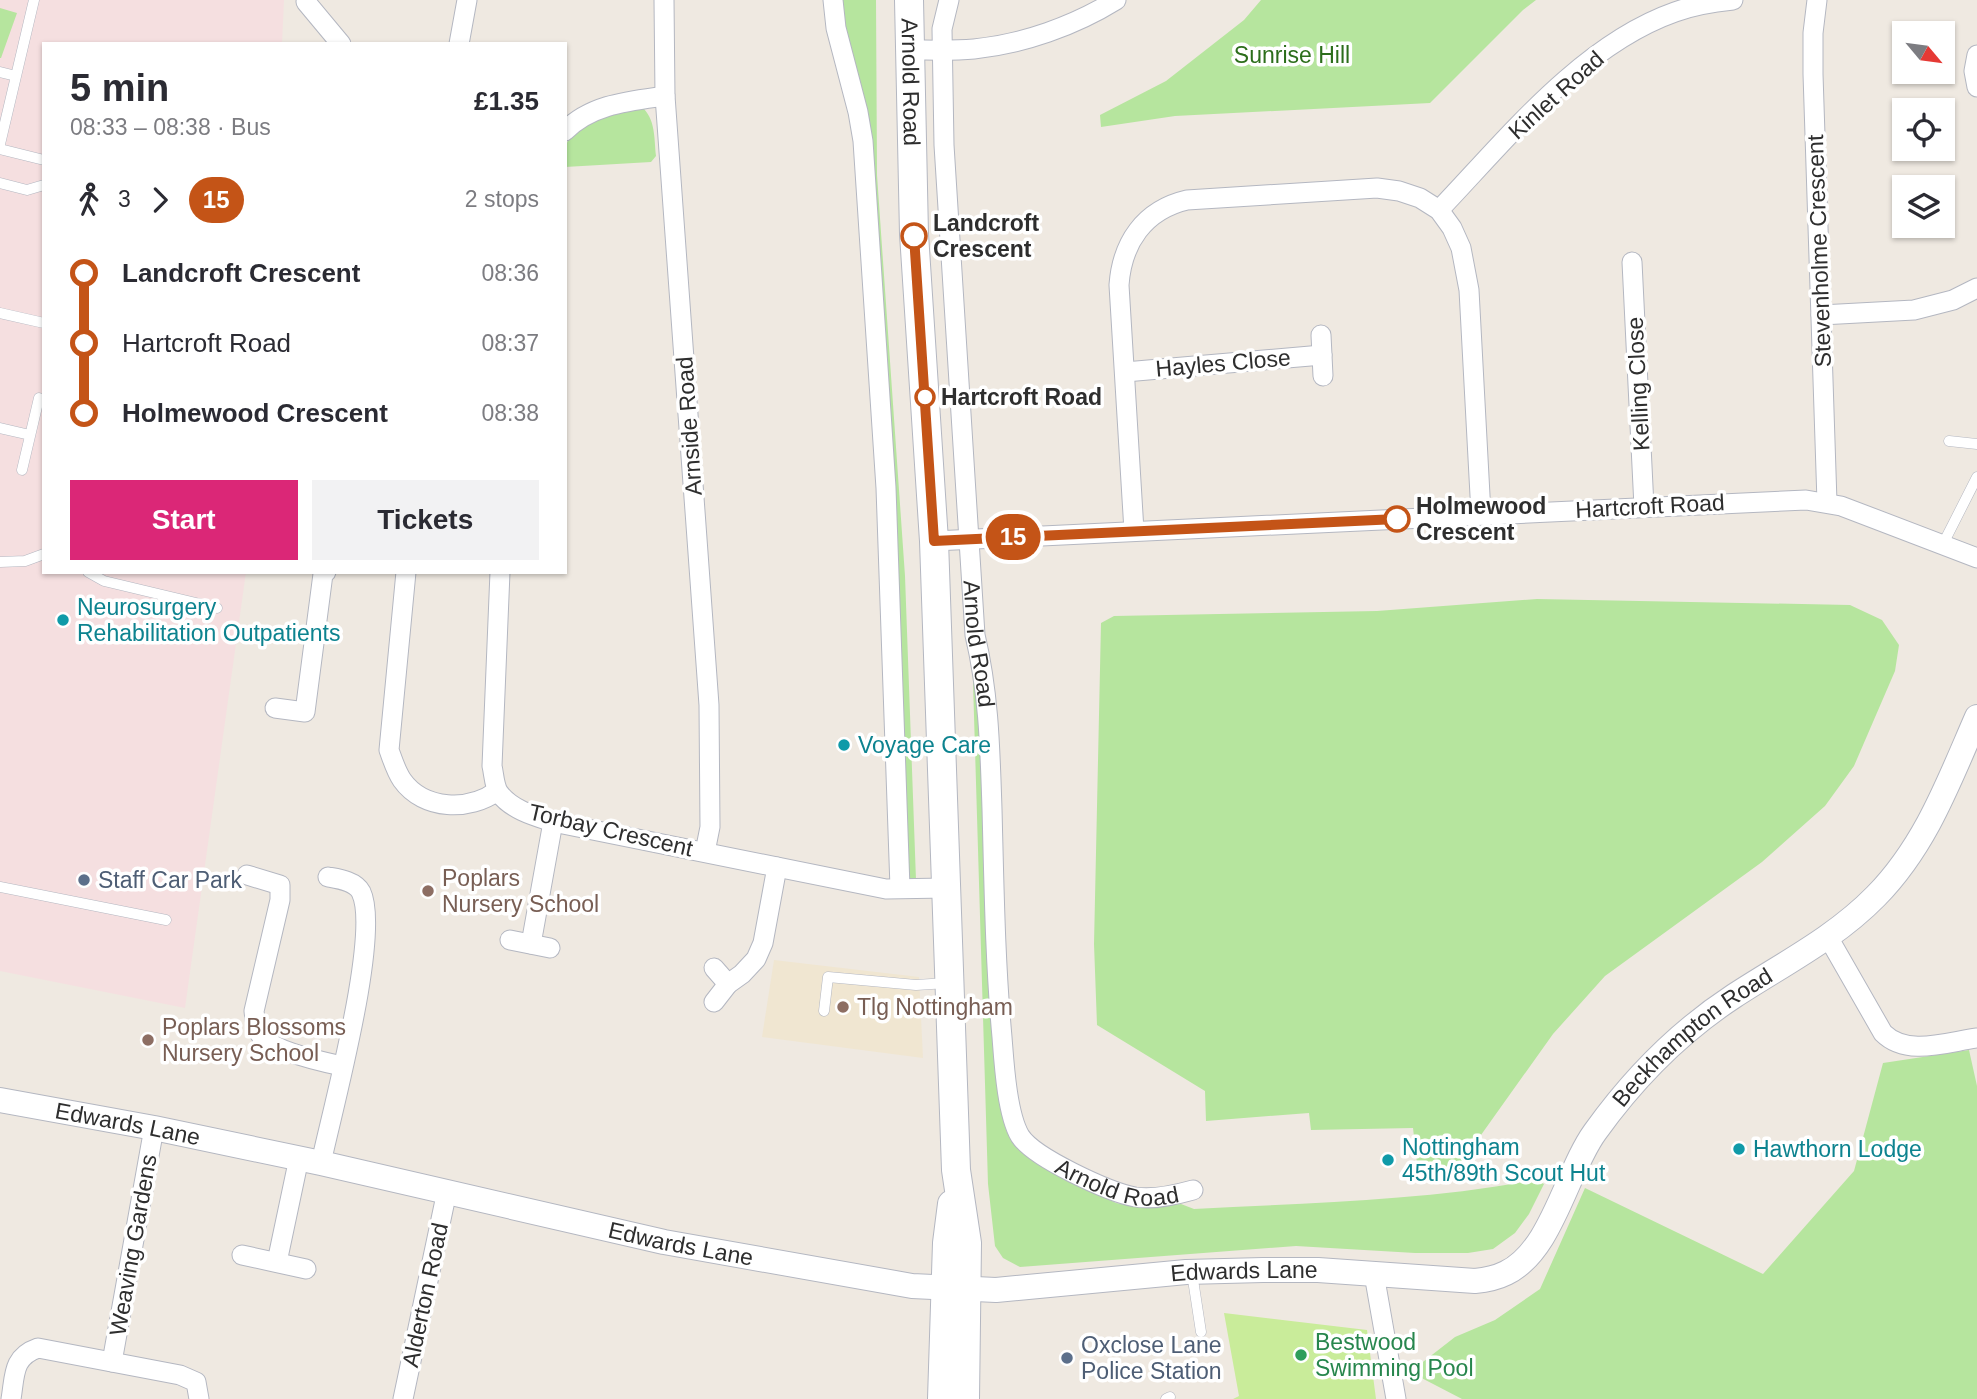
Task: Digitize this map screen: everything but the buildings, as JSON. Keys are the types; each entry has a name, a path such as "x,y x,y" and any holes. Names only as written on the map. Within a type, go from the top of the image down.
{"main road":[{"name":"Arnold Road","path":"909,0 914,234 934,541 956,1170 947,1243 956,1288"},
{"path":"942,1399 956,1288"},
{"path":"956,1288 964,1399"}],"street":[{"path":"459,42 467,0"},
{"name":"Arnside Road","path":"664,0 665,96 709,705 710,827 705,852"},
{"name":"Arnold Road","path":"834,0 838,37 863,141 887,502 900,888"},
{"name":"Arnold Road","path":"949,0 942,29 945,172 975,635 986,686 1000,1021 1014,1124 1019,1135 1036,1153 1118,1193 1137,1198 1153,1198 1193,1191"},
{"path":"909,50 972,50 1005,45 1096,12 1116,0"},
{"name":"Kinlet Road","path":"1438,210 1559,85 1586,62 1643,26 1674,12 1706,3 1733,0"},
{"name":"Stevenholme Crescent","path":"1817,0 1812,33 1827,502"},
{"path":"306,2 339,42"},
{"path":"1977,55 1974,71 1977,87"},
{"path":"567,130 589,113 623,102 665,96"},
{"path":"1134,531 1120,269 1124,253 1134,235 1159,210 1187,200 1377,188 1420,198 1438,210 1452,228 1466,265 1481,514"},
{"name":"Kelling Close","path":"1632,262 1644,507"},
{"path":"1821,315 1914,310 1953,300 1977,288"},
{"name":"Hayles Close","path":"1321,335 1324,376"},
{"name":"Hayles Close","path":"1125,372 1322,355"},
{"name":"Hartcroft Road","path":"934,541 1786,500 1827,502 1977,558"},
{"path":"275,708 305,712 323,574"},
{"path":"405,574 389,750 404,783 434,802 459,806 477,803 497,791 492,766 500,574"},
{"name":"Beckhampton Road","path":"1374,1274 1475,1281 1492,1279 1517,1266 1537,1244 1591,1138 1612,1108 1660,1055 1693,1026 1732,998 1828,937 1858,914 1878,894 1917,846 1940,803 1977,717"},
{"name":"Torbay Crescent","path":"497,791 510,804 527,814 553,822 886,889 946,888"},
{"path":"510,940 541,946 553,822"},
{"path":"714,1002 728,984 756,959 763,943 777,867"},
{"path":"247,875 280,885 280,900 254,1011 256,1025 263,1038 295,1054 342,1066"},
{"path":"277,1262 342,1066 361,978 367,885 328,877"},
{"path":"1828,937 1884,1033 1891,1040 1912,1047 1977,1038"},
{"path":"714,968 728,984"},
{"name":"Edwards Lane","path":"0,1100 310,1160 664,1242 885,1282 996,1290 1192,1272 1318,1270 1374,1274"},
{"name":"Weaving Gardens","path":"112,1362 153,1128"},
{"name":"Alderton Road","path":"403,1399 447,1191"},
{"path":"243,1255 306,1269"},
{"path":"1374,1274 1396,1399"},
{"name":"Weaving Gardens","path":"7,1394 17,1365 25,1353 38,1348 180,1375 196,1382 199,1399"}],"lane":[{"path":"34,0 16,76 4,111 0,147 42,159"},
{"path":"0,72 16,76"},
{"path":"0,183 27,190 42,186"},
{"path":"0,313 42,323"},
{"path":"22,470 38,398"},
{"path":"0,428 30,435"},
{"path":"1950,442 1977,444"},
{"path":"1943,544 1977,477"},
{"path":"0,562 25,561 42,555"},
{"path":"92,574 104,581 216,608"},
{"path":"0,887 166,920"},
{"path":"824,1011 828,977 916,985 949,982"},
{"path":"1192,1272 1200,1332"}],"shaded area":[{"path":"0,0 284,0 282,42 42,42 42,574 246,574 185,1008 0,971"},
{"name":"Tlg Nottingham","path":"774,960 919,977 923,1058 762,1037"}],"green space":[{"path":"842,0 876,0 877,175 905,576 916,880 909,880 896,552"},
{"name":"Sunrise Hill","path":"1261,0 1536,0 1430,103 1175,116 1101,127 1100,115 1166,81 1244,20"},
{"path":"0,8 17,13 1,58 0,58"},
{"path":"641,106 646,111 653,129 656,156 651,162 567,167 567,143 571,136 588,123"},
{"path":"1537,599 1850,605 1882,620 1899,645 1895,671 1854,766 1825,806 1762,862 1605,976 1553,1034 1471,1149 1462,1173 1418,1172 1413,1128 1311,1130 1309,1113 1206,1121 1205,1091 1097,1025 1094,944 1101,623 1114,616 1377,611"},
{"path":"972,649 980,691 993,1033 1006,1130 1015,1145 1030,1159 1116,1203 1143,1208 1181,1204 1194,1209 1365,1200 1451,1193 1536,1180 1544,1184 1529,1214 1515,1233 1493,1249 1468,1253 1415,1253 1296,1246 1020,1267 1003,1258 995,1246 988,1184"},
{"path":"1969,1050 1977,1086 1977,1399 1462,1399 1410,1372 1455,1337 1495,1320 1540,1289 1585,1188 1763,1274 1854,1171 1883,1063"},
{"name":"Bestwood Swimming Pool","path":"1224,1313 1367,1330 1376,1399 1233,1399 1239,1396"}],"bus line":[{"name":"15","path":"914,236 934,541 1397,519"}],"place":[{"name":"Landcroft Crescent","path":"914,236"},
{"name":"Hartcroft Road","path":"925,397"},
{"name":"Holmewood Crescent","path":"1397,519"},
{"name":"Neurosurgery Rehabilitation Outpatients","path":"63,620"},
{"name":"Voyage Care","path":"844,745"},
{"name":"Staff Car Park","path":"84,880"},
{"name":"Poplars Nursery School","path":"428,891"},
{"name":"Tlg Nottingham","path":"843,1007"},
{"name":"Poplars Blossoms Nursery School","path":"148,1040"},
{"name":"Hawthorn Lodge","path":"1739,1149"},
{"name":"Nottingham 45th/89th Scout Hut","path":"1388,1160"},
{"name":"Bestwood Swimming Pool","path":"1301,1355"},
{"name":"Oxclose Lane Police Station","path":"1067,1358"}]}
